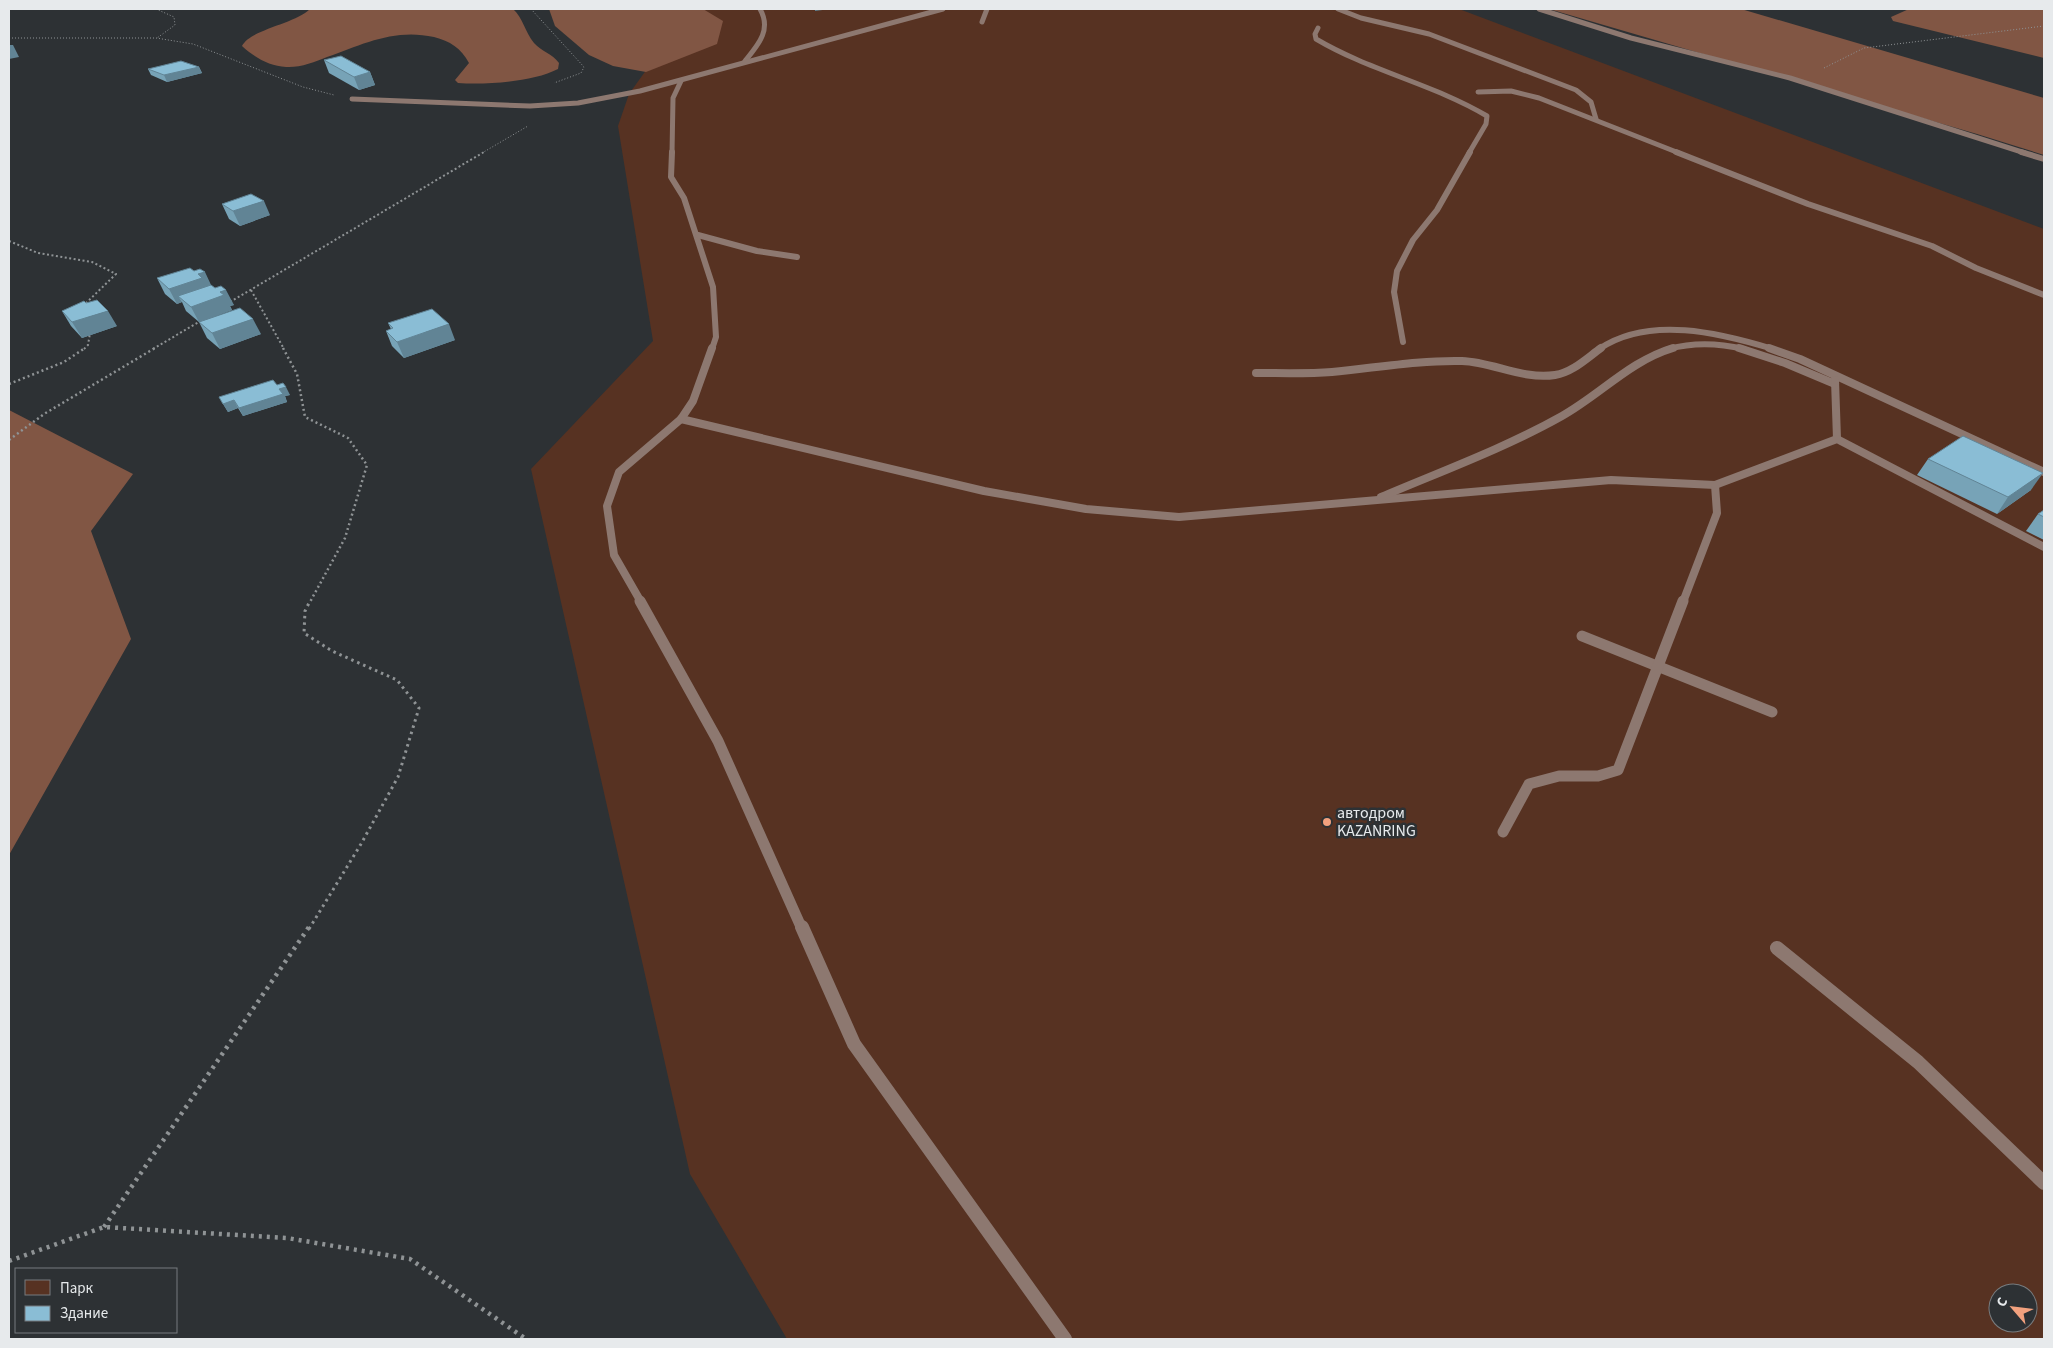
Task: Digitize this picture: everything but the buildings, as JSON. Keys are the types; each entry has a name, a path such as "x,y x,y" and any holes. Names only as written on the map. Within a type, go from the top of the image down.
{"lane":[{"path":"745,61 767,28 766,17 760,9"},
{"path":"352,99 448,104 557,105 640,91 681,81 745,61 800,49 943,9"},
{"path":"982,22 987,9"},
{"path":"1338,9 1361,18 1429,34 1576,90 1589,96 1593,101 1596,120"},
{"path":"1539,9 1631,38 1790,78 2044,159"},
{"path":"1318,28 1315,34 1316,39 1330,48 1463,102 1488,116 1486,124 1437,210 1413,240 1397,270 1394,292 1403,342"},
{"path":"681,81 674,90 673,98 671,177 684,198 698,236 713,287 716,337 693,401 681,419 619,472 607,506 614,555 718,741 854,1044 1064,1339"},
{"path":"1478,92 1500,90 1522,93 1596,120 1808,204 1916,240 1976,268 2044,295"},
{"path":"698,236 757,251 797,257"},
{"path":"1256,372 1329,372 1465,361 1531,375 1557,375 1572,370 1613,341 1636,334 1663,331 1709,335 1759,345 1782,352 1835,374 2044,472"},
{"path":"1372,501 1533,431 1578,406 1632,366 1662,350 1696,344 1729,347 1758,354 1835,384"},
{"path":"1835,374 1837,439"},
{"path":"681,419 984,491 1086,509 1179,517 1611,480 1715,485 1837,439 2044,547"},
{"path":"1503,832 1529,784 1559,776 1598,776 1618,770 1717,513 1715,485"},
{"path":"1582,636 1772,712"},
{"path":"1777,948 1918,1062 2044,1183"}],"path":[{"path":"156,9 174,17 175,25 156,38"},
{"path":"530,9 584,67 581,73 554,83"},
{"path":"1790,78 1828,67 1864,48 2044,26"},
{"path":"9,38 156,38 193,44 302,87 352,99"},
{"path":"226,305 452,170 534,124"},
{"path":"9,241 38,254 92,262 116,274 83,306 82,311"},
{"path":"104,1227 291,958 362,844 398,777 419,708 397,680 332,651 304,633 305,611 345,538 367,465 348,438 305,417 297,374 251,290"},
{"path":"9,440 44,414 210,315"},
{"path":"9,384 62,363 83,350 88,344 90,326"},
{"path":"9,1261 104,1227 287,1238 410,1259 526,1339"}],"green space":[{"name":"автодром KAZANRING","path":"690,9 1459,9 2044,229 2044,1339 787,1339 690,1174 531,469 653,341 618,126 629,94"}],"shaded area":[{"path":"310,9 513,9 534,43 559,63 558,69 536,77 509,82 458,83 455,80 469,63 462,53 445,41 420,35 406,34 379,39 312,63 291,67 268,63 242,46 254,35 294,19"},
{"path":"549,9 703,9 723,21 717,44 646,72 613,66 589,55 555,26"},
{"path":"1549,9 1741,9 2044,98 2044,155 1977,134"},
{"path":"1909,9 2044,9 2044,58 1893,21 1891,17"},
{"path":"9,410 133,474 91,531 131,639 9,855"}],"place":[{"name":"автодром KAZANRING","path":"1327,822"}]}
